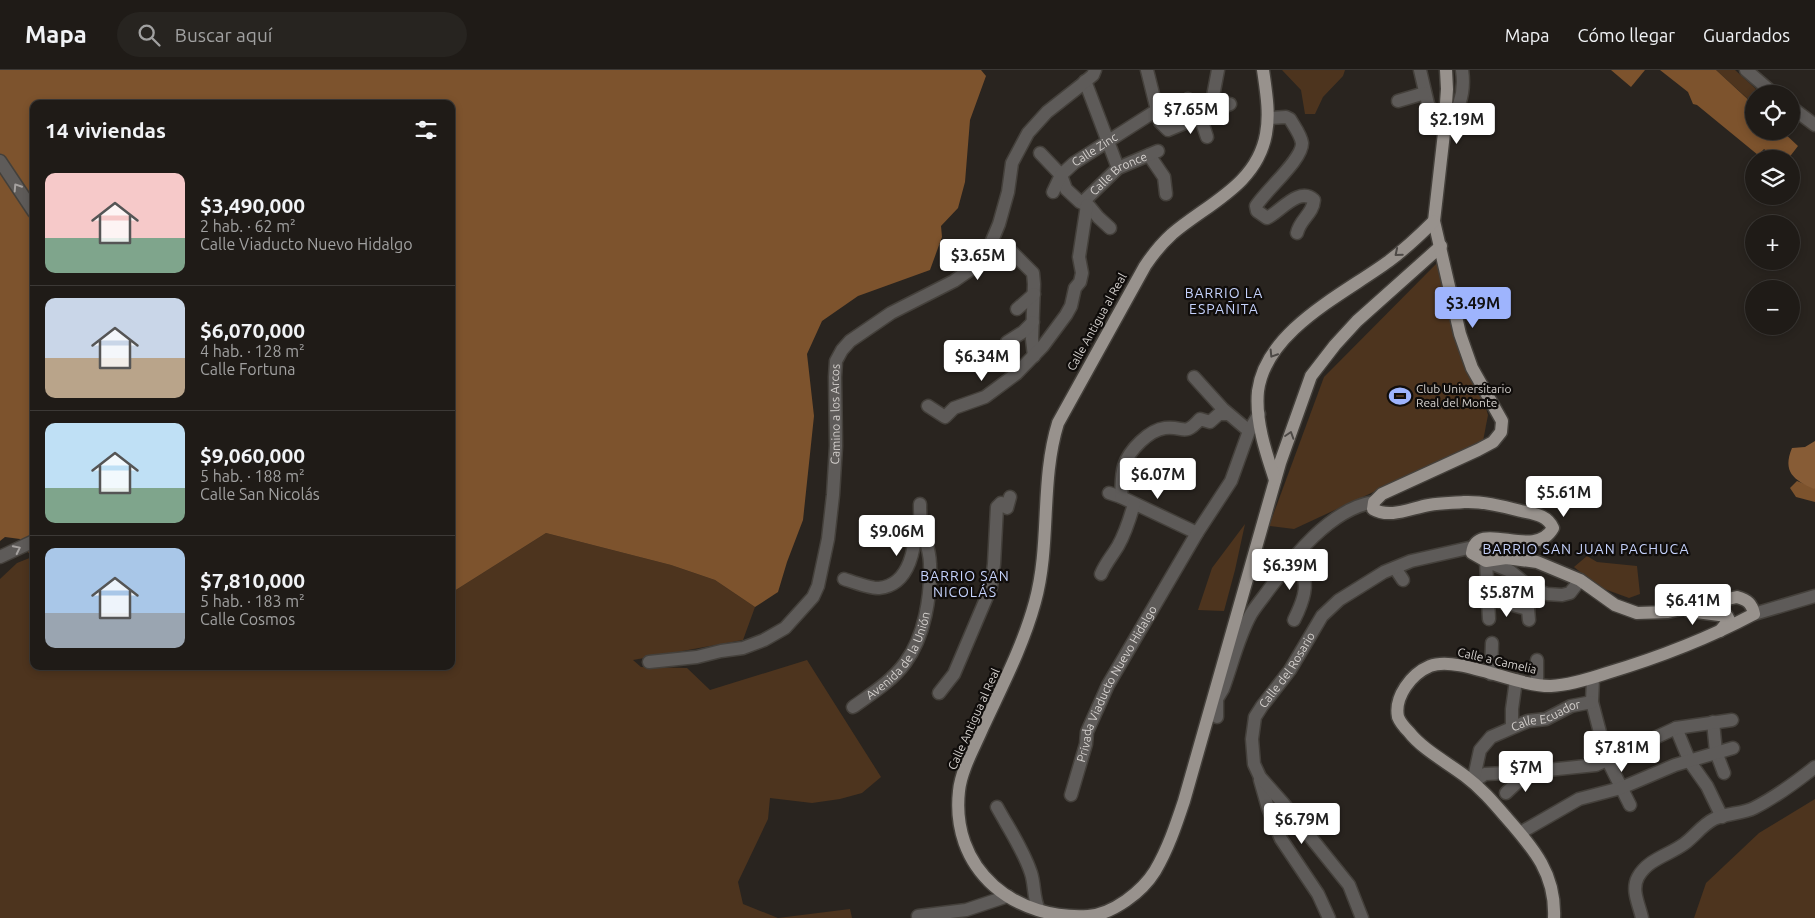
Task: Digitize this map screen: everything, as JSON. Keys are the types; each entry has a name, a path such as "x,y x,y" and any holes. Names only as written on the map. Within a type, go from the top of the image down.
{"main road":[{"name":"Calle Antigua al Real","path":"1263,70 1268,118 1266,136 1258,159 1243,180 1224,197 1172,234 1154,253 1058,423 1053,441 1046,502 1041,580 1035,603 1020,650 969,759 959,789 958,814 964,842 970,858 984,877 1008,896 1039,910 1056,915 1075,917 1112,913 1136,892 1154,872 1170,840 1184,801 1275,481 1300,402 1311,376 1357,321 1441,246"},
{"path":"1446,70 1447,88 1444,133 1434,221 1460,334 1472,368 1502,421 1501,432 1493,442 1478,450 1382,494 1374,502 1373,509 1379,512 1394,513 1430,505 1466,502 1499,505 1539,515 1549,520 1553,528 1549,536 1537,541 1521,542 1487,538 1480,540 1473,547 1472,554 1486,561 1506,558 1536,562 1580,580 1615,605 1637,613 1668,612 1737,597 1746,600 1752,606 1754,614"},
{"path":"1275,481 1265,450 1259,414 1258,392 1263,371 1274,350 1297,326 1318,309 1390,260 1434,221"},
{"path":"1682,609 1727,616 1729,620 1720,632"},
{"name":"Calle a Camelia","path":"1554,918 1555,902 1550,880 1539,858 1515,826 1473,782 1410,734 1399,719 1397,704 1406,685 1429,666 1442,664 1454,664 1516,680 1551,686 1593,678 1628,667 1720,632 1754,614"}],"street":[{"name":"Camino a los Arcos","path":"649,662 697,657 744,648 764,640 785,628 813,598 818,586 828,539 833,495 836,446 835,377 836,361 839,355 850,341 891,313 954,281 974,267 989,248 999,224 1008,192 1012,163 1028,133 1047,112 1085,81 1095,70"},
{"path":"1147,70 1160,122 1168,130 1230,104"},
{"path":"1204,114 1211,107 1218,70"},
{"path":"1420,70 1428,104 1444,133 1460,107 1462,70"},
{"path":"1746,70 1764,85"},
{"path":"1085,81 1118,168"},
{"path":"1398,101 1425,93"},
{"path":"1188,99 1204,114 1207,137"},
{"name":"Calle Zinc","path":"1061,175 1074,162 1157,110"},
{"path":"1800,114 1815,125"},
{"path":"1268,118 1286,117 1290,119 1302,141 1302,148 1291,166 1262,197 1256,206 1257,211 1267,218 1295,198 1310,196 1314,200 1314,208 1300,224 1297,233"},
{"name":"Calle Zinc","path":"1040,153 1061,175 1066,189 1085,203 1110,228"},
{"name":"Calle Bronce","path":"1085,203 1118,168 1153,153 1164,177 1166,194"},
{"path":"0,161 30,206"},
{"path":"1053,192 1061,175"},
{"path":"928,406 945,417 954,408 980,400 1001,387 1034,356 1071,306 1075,288 1080,282 1082,273 1079,257 1085,203"},
{"path":"1009,249 1033,273 1032,339 1034,356"},
{"path":"1017,309 1034,294"},
{"path":"1007,342 1023,332 1033,322"},
{"path":"1194,378 1228,414 1249,431"},
{"path":"1197,533 1115,495 1124,465 1132,452 1156,430 1167,428 1188,430 1200,420 1210,422 1219,414 1228,414"},
{"name":"Privada Viaducto Nuevo Hidalgo","path":"1071,795 1086,744 1087,732 1108,685 1197,533 1231,481 1249,431 1259,414"},
{"path":"939,693 954,674 991,588 997,507 1002,504 1007,508 1010,496"},
{"path":"1217,717 1217,699 1223,690 1251,614 1290,562 1317,533 1359,505 1374,502"},
{"name":"Avenida de la Unión","path":"844,579 878,589 890,585 900,578 912,556 920,504 920,521 929,548 930,564 929,591 924,622 916,643 905,663 886,682 853,707"},
{"path":"1101,574 1105,564 1127,529 1134,504"},
{"path":"0,557 30,543"},
{"name":"Calle del Rosario","path":"1362,918 1348,885 1260,777 1254,764 1252,738 1255,718 1290,670 1322,616 1339,600 1384,572 1410,561 1473,547"},
{"path":"1489,619 1486,561 1510,571 1531,588 1547,594 1562,595 1570,593 1580,580"},
{"path":"1290,562 1302,574 1305,580 1304,591 1294,620"},
{"path":"1395,568 1402,580"},
{"path":"1488,601 1498,601 1528,614 1531,588"},
{"path":"1754,614 1815,596"},
{"path":"1491,674 1492,643"},
{"path":"1536,684 1537,660"},
{"path":"1593,678 1592,702 1607,759 1630,805"},
{"path":"1512,727 1512,709 1516,680"},
{"name":"Calle Ecuador","path":"1473,782 1480,750 1492,737 1528,721 1546,719 1571,706 1592,702"},
{"path":"1473,782 1485,774 1596,765 1676,728 1732,720"},
{"path":"1713,722 1716,752 1724,773"},
{"path":"1676,728 1690,762 1707,786 1722,817"},
{"path":"1525,830 1579,799 1622,788 1675,765 1733,748"},
{"path":"1642,918 1635,886 1639,876 1650,863 1685,844 1706,823 1753,808 1788,788 1815,767"},
{"path":"1506,793 1528,772"},
{"path":"1260,777 1268,808 1281,839 1318,894 1329,918"},
{"path":"997,807 1021,849 1032,875 1034,901 1039,910"},
{"path":"918,916 966,910 1008,896"}],"shaded area":[{"path":"0,70 981,70 986,76 970,120 965,182 958,208 941,226 942,237 930,270 858,296 822,321 807,354 814,416 803,520 778,592 755,607 715,580 671,565 546,533 455,590 455,100 30,100 30,555 20,539 5,537 0,541"},
{"path":"1282,70 1345,70 1343,76 1323,97 1315,114 1305,114 1301,90"},
{"path":"1611,70 1645,70 1631,87"},
{"path":"1660,70 1716,70 1745,97 1745,140 1792,140 1798,146 1795,150 1752,150 1697,105 1693,104 1688,92"},
{"path":"1716,70 1735,70 1752,85 1745,85 1745,96"},
{"name":"Club Universitario Real del Monte","path":"1442,258 1488,415 1483,441 1294,529 1269,526 1324,377"},
{"path":"1815,441 1814,489 1801,482 1792,474 1788,463 1792,448 1805,447"},
{"path":"1797,481 1815,488 1815,502 1796,497 1790,488"},
{"path":"1245,524 1224,611 1198,610 1212,568"},
{"path":"546,533 671,565 715,580 755,607 743,640 633,660 641,667 687,668 710,690 807,660 881,777 862,793 840,799 812,803 770,798 768,819 738,882 743,904 778,918 0,918 0,579 17,563 30,558 30,670 455,670 455,590"},
{"path":"1587,556 1597,562 1637,566 1640,594 1629,598 1599,587 1574,567"},
{"path":"1815,799 1815,918 1694,918 1706,883 1759,833"},
{"path":"850,909 852,918 778,918"}],"place":[{"name":"Club Universitario Real del Monte","path":"1400,396"}],"district":[{"name":"BARRIO LA ESPAÑITA","path":"1224,302"},
{"name":"BARRIO SAN JUAN PACHUCA","path":"1586,549"},
{"name":"BARRIO SAN NICOLÁS","path":"965,584"}]}
